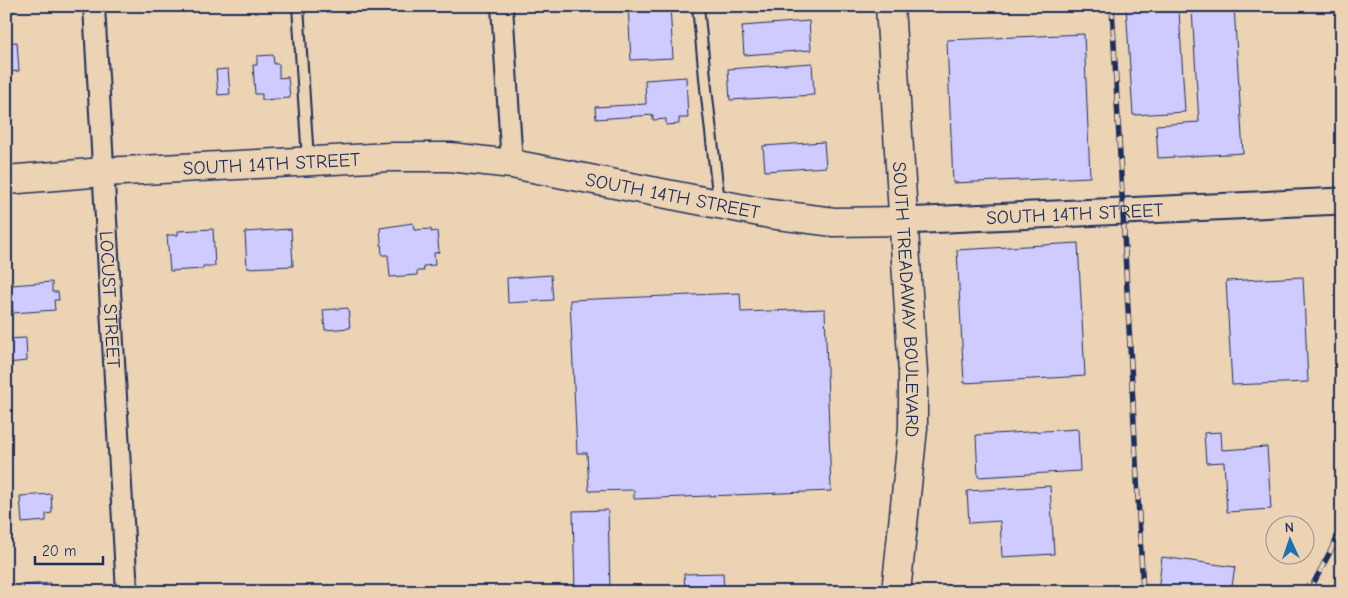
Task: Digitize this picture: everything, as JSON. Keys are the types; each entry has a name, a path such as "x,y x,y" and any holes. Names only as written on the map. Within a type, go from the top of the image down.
{"main road":[{"name":"SOUTH TREADAWAY BOULEVARD","path":"890,6 913,373 913,428 896,592"},
{"name":"SOUTH 14TH STREET","path":"6,180 104,172 308,161 390,157 450,158 512,164 770,214 834,222 903,222"}],"street":[{"name":"LOCUST STREET","path":"94,6 127,592"},
{"path":"502,6 512,164"},
{"name":"SOUTH 14TH STREET","path":"903,222 1342,201"}],"lane":[{"path":"298,6 308,161"},
{"path":"698,6 720,204"}],"building":[{"path":"6,6 14,6 14,12 8,12 9,24 6,25"},
{"path":"537,6 569,6 569,7 537,9"},
{"path":"628,6 670,6 673,58 631,60"},
{"path":"1126,6 1234,6 1243,153 1158,158 1156,125 1199,122 1192,10 1179,11 1185,112 1133,115"},
{"path":"809,21 811,50 744,55 742,26"},
{"path":"1084,34 1090,177 953,183 947,40"},
{"path":"17,42 19,71 6,72 6,43"},
{"path":"273,55 274,64 279,64 279,78 288,77 290,98 262,100 262,94 255,94 253,65 257,65 257,56"},
{"path":"812,63 814,95 730,100 728,69"},
{"path":"228,69 230,94 218,95 216,70"},
{"path":"686,77 688,118 679,118 679,124 666,125 666,119 653,120 653,115 596,119 595,107 646,104 645,80"},
{"path":"824,142 826,167 765,171 763,146"},
{"path":"413,223 414,230 431,229 431,232 437,231 439,252 434,253 435,265 423,266 424,271 417,271 417,275 390,277 388,255 382,255 380,228"},
{"path":"213,229 215,266 203,266 203,269 170,271 167,235 178,235 178,231"},
{"path":"291,229 293,266 247,268 245,232"},
{"path":"1078,243 1085,376 964,383 957,250"},
{"path":"551,275 553,300 508,303 507,278"},
{"path":"1303,277 1308,382 1232,385 1226,281"},
{"path":"52,282 52,292 58,292 59,300 54,300 55,310 13,313 11,285"},
{"path":"740,293 741,312 825,309 831,491 634,499 634,490 589,491 587,453 577,453 570,300"},
{"path":"348,308 350,328 325,330 323,310"},
{"path":"26,338 27,361 7,363 6,339"},
{"path":"1078,429 1080,471 978,477 976,435"},
{"path":"1221,432 1222,450 1267,447 1271,509 1227,512 1224,462 1206,463 1204,433"},
{"path":"1050,486 1054,554 1002,557 1000,521 969,523 967,491"},
{"path":"51,494 52,513 46,514 46,521 22,523 20,496"},
{"path":"608,510 610,591 575,592 573,511"},
{"path":"1162,557 1235,567 1231,592 1158,592"},
{"path":"723,573 724,592 685,592 684,574"},
{"path":"50,583 50,590 57,590 57,592 24,592 23,585"}],"railway":[{"path":"1112,6 1143,592"},
{"path":"1309,592 1342,529"}]}
